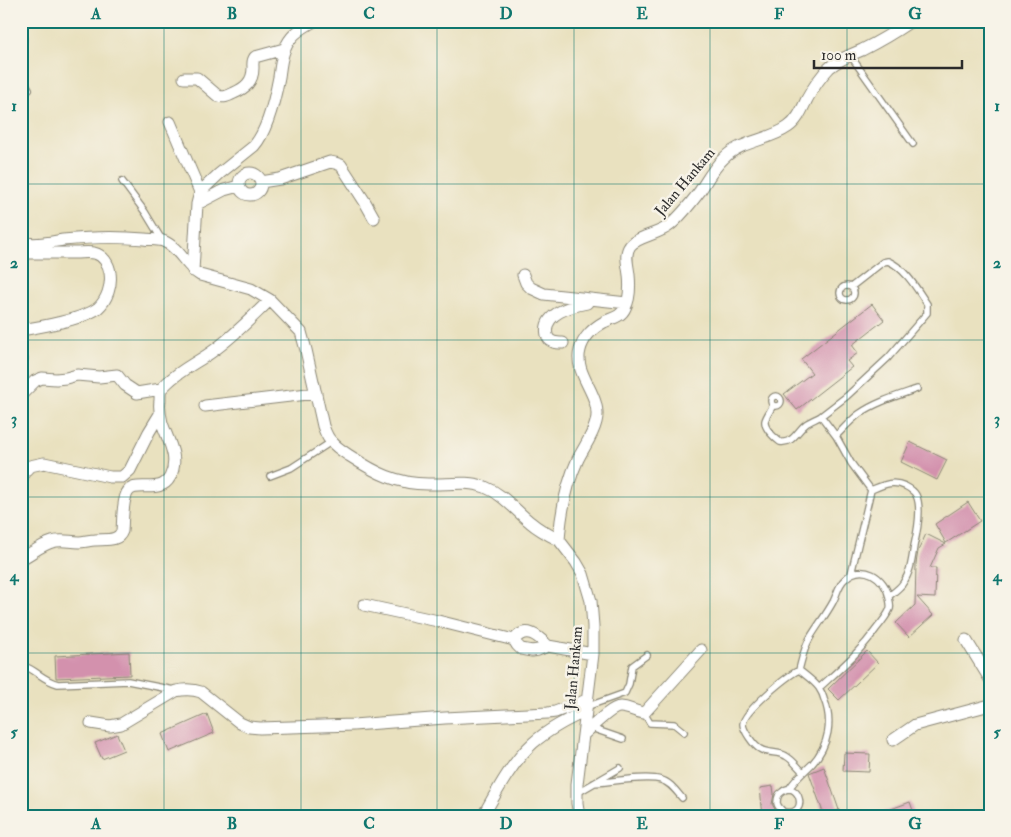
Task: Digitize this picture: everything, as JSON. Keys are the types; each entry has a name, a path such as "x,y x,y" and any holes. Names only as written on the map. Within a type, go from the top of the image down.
{"street":[{"path":"193,271 197,204 200,192 258,141 269,115 284,49 297,32 314,21"},
{"name":"Jalan Hankam","path":"628,304 630,280 627,254 631,244 661,232 671,225 693,200 711,173 728,154 743,145 780,131 793,123 824,73 837,62 868,46 897,25 910,21"},
{"path":"184,78 198,78 218,96 224,97 244,88 250,82 252,60 255,56 284,49"},
{"path":"170,122 200,192"},
{"path":"197,204 224,190 239,186 243,192 250,195 254,194 260,190 261,182 280,179 330,162 341,166 345,171 374,218"},
{"path":"94,237 94,253"},
{"path":"21,242 36,243 94,237 124,237 164,241 178,252 193,271 200,275 251,289 270,300 301,332 323,426 331,442 365,465 396,480 423,484 473,484 495,492 531,523 559,540 562,510 568,483 597,421 597,412 592,396 579,366 579,350 584,340 594,329 619,315 628,304 544,294 531,288 526,283 523,274"},
{"path":"21,253 94,253 106,262 110,275 107,295 99,307 85,315 21,330"},
{"path":"21,559 51,542 66,540 80,542 112,539 120,536 128,492 135,487 162,486 169,479 175,462 160,414 161,390 174,376 223,343 270,300"},
{"path":"564,344 554,342 548,337 547,326 551,318 568,307 598,300"},
{"path":"21,395 42,378 56,379 78,375 117,376 136,393 161,390"},
{"path":"205,406 316,393"},
{"path":"21,482 24,472 30,466 44,464 110,477 122,477 130,470 144,440 160,414"},
{"name":"Jalan Hankam","path":"559,540 583,574 593,617 593,654 586,706 588,731 579,766 577,793 579,816"},
{"path":"364,605 514,640 521,649 532,651 548,646 593,654"},
{"path":"514,640 518,635 527,633 539,636 548,646"},
{"path":"966,640 990,678"},
{"path":"588,731 616,708 623,707 644,713 701,650"},
{"path":"91,723 110,726 121,724 176,691 189,689 202,692 240,723 249,727 260,728 353,725 548,713 586,706"},
{"path":"893,740 915,725 990,705"},
{"path":"483,816 511,768 532,744 586,706"}],"lane":[{"path":"22,44 24,21"},
{"path":"850,55 914,144"},
{"path":"21,75 29,89"},
{"path":"122,181 164,241"},
{"path":"773,405 765,420 765,424 780,442 785,443 791,440 805,425 821,416 847,396 888,358 928,311 927,304 909,278 892,262 883,262 851,287"},
{"path":"836,436 866,410 917,389"},
{"path":"821,416 871,490 851,574"},
{"path":"270,476 291,468 331,442"},
{"path":"871,490 888,483 899,484 913,491 918,501 918,527 909,570 901,586 889,596"},
{"path":"803,772 788,756 758,748 743,725 746,716 757,704 781,682 799,670 806,646 832,605 842,582 851,574 865,571 877,578 888,590 891,607 868,641 854,657 819,688"},
{"path":"586,706 625,693 629,684 632,666 646,655"},
{"path":"21,665 28,667 50,682 58,684 128,681 176,691"},
{"path":"789,789 819,755 827,736 829,722 828,708 819,688 799,670"},
{"path":"644,713 650,724 674,724 684,732"},
{"path":"588,731 623,739"},
{"path":"577,793 620,768"},
{"path":"594,783 645,778 661,779 674,788 682,798"},
{"path":"784,790 794,790 800,798 800,803 794,811 785,814 778,805 778,796 784,790"}],"building":[{"path":"872,304 884,320 852,345 858,353 847,361 852,367 797,410 784,394 812,373 801,359"},
{"path":"910,442 947,460 937,480 901,462"},
{"path":"968,502 980,521 946,543 935,524"},
{"path":"926,534 946,544 939,548 930,568 936,568 935,598 917,597 933,615 909,637 896,623 915,605 918,551"},
{"path":"867,651 878,663 839,700 828,689"},
{"path":"129,652 130,675 56,678 55,656"},
{"path":"207,714 214,733 169,752 162,734"},
{"path":"117,734 124,750 102,759 95,743"},
{"path":"844,753 870,754 869,772 843,771"},
{"path":"824,767 839,810 824,815 809,773"},
{"path":"773,786 772,804 777,816 763,816 760,788"},
{"path":"910,802 915,816 875,816 875,815"}]}
